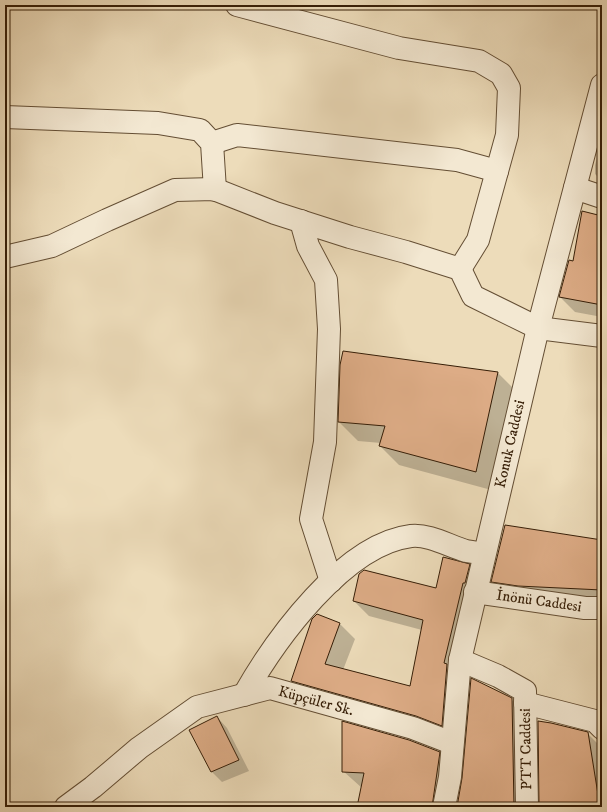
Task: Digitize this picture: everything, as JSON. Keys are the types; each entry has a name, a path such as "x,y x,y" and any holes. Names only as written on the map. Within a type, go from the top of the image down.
{"street":[{"path":"237,5 399,48 479,61 500,74 509,88 507,134 478,240 460,269"},
{"name":"Konuk Caddesi","path":"444,807 450,777 460,660 538,328 575,188 597,122 602,85"},
{"path":"5,117 158,123 200,130 212,143 215,190"},
{"path":"212,143 237,135 457,160 497,171"},
{"path":"575,188 602,196"},
{"path":"5,257 52,246 175,190 215,190 301,221 460,269 473,296 538,328 602,336"},
{"path":"301,221 308,246 326,280 329,329 326,442 311,519 331,581"},
{"path":"244,695 256,672 289,626 331,581 363,553 390,541 412,536 430,538 468,551 484,553"},
{"name":"İnönü Caddesi","path":"475,592 585,608 602,608"},
{"path":"460,660 498,676 525,697 595,721 602,728"},
{"name":"Küpçüler Sk.","path":"66,807 94,787 139,748 197,707 270,688 414,728 452,743"},
{"name":"PTT Caddesi","path":"525,697 527,807"}],"building":[{"path":"582,211 602,216 602,305 559,297 569,260 573,261"},
{"path":"343,351 498,372 476,472 379,446 385,426 338,422 340,365"},
{"path":"505,525 602,540 602,590 518,586 491,582"},
{"path":"443,557 470,564 465,583 463,583 444,663 447,664 442,726 416,716 291,681 312,619 317,614 340,623 325,664 410,686 423,620 353,601 359,574 364,570 436,588"},
{"path":"471,678 512,698 514,807 457,807 462,778"},
{"path":"217,716 239,760 211,772 189,730"},
{"path":"342,721 409,740 440,752 432,807 357,807 364,773 342,772"},
{"path":"538,721 588,732 600,807 539,807"}]}
